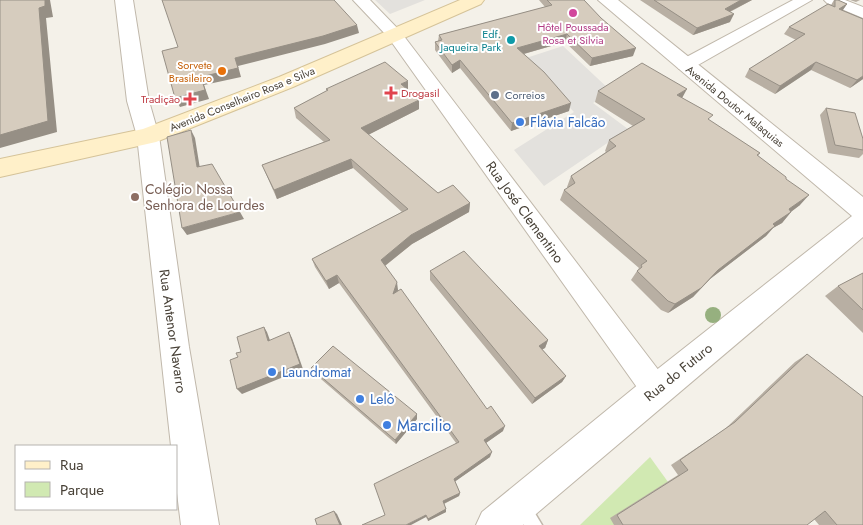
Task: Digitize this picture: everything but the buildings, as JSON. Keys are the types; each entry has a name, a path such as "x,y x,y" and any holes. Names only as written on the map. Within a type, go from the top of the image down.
{"main road":[{"name":"Avenida Conselheiro Rosa e Silva","path":"0,168 148,136 286,82 475,0"}],"street":[{"name":"Rua Antenor Navarro","path":"124,0 138,101 148,136 174,347 200,525"},
{"name":"Rua José Clementino","path":"361,0 394,34 656,390"},
{"name":"Avenida Doutor Malaquias","path":"607,0 863,211"},
{"path":"685,65 804,0"},
{"path":"832,0 863,13"},
{"name":"Rua do Futuro","path":"495,525 527,515 656,390 863,222"}],"green space":[{"path":"650,457 699,525 580,525"}],"shaded area":[{"path":"375,0 425,0 390,14"},
{"path":"563,46 611,91 593,103 628,129 544,186 514,150 574,112 523,59"}],"place":[{"name":"Hôtel Poussada Rosa et Silvia","path":"573,13"},
{"name":"Edf. Jaqueira Park","path":"511,40"},
{"name":"Sorvete Brasileiro","path":"222,71"},
{"name":"Drogasil","path":"391,93"},
{"name":"Correios","path":"495,95"},
{"name":"Tradição","path":"190,99"},
{"name":"Flávia Falcão","path":"520,122"},
{"name":"Colégio Nossa Senhora de Lourdes","path":"135,197"},
{"name":"Laundromat","path":"272,372"},
{"name":"Lelô","path":"360,399"},
{"name":"Marcilio","path":"387,425"}]}
